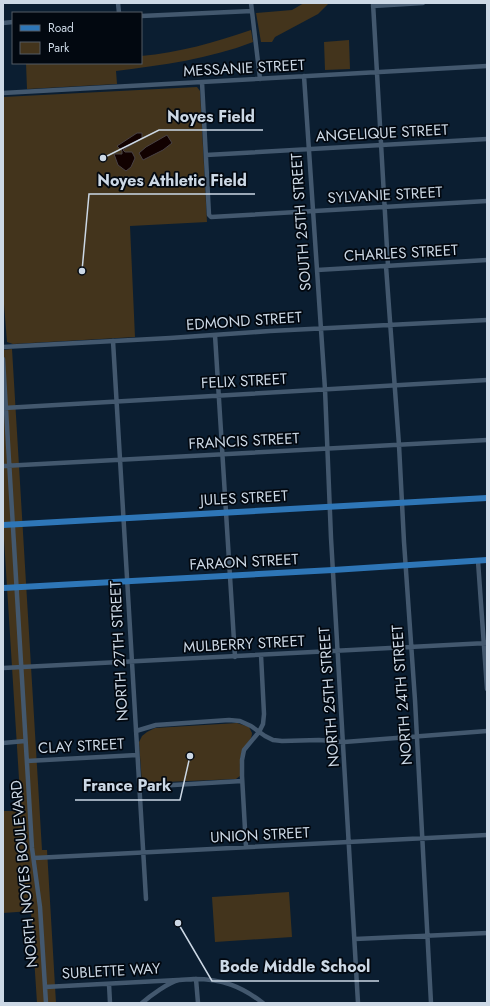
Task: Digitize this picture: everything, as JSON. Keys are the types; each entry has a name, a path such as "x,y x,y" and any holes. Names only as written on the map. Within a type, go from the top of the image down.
{"main road":[{"name":"JULES STREET","path":"3,525 487,498"},
{"name":"FARAON STREET","path":"3,588 405,566 487,560"}],"street":[{"path":"251,3 260,79"},
{"path":"373,4 423,3"},
{"name":"NORTH 24TH STREET","path":"373,4 382,145 390,325 399,445 432,1003"},
{"path":"142,16 252,11"},
{"name":"MESSANIE STREET","path":"3,93 487,66"},
{"name":"SOUTH 25TH STREET","path":"304,76 325,389"},
{"path":"202,82 206,155"},
{"name":"ANGELIQUE STREET","path":"206,155 487,139"},
{"name":"SYLVANIE STREET","path":"206,155 209,215 212,217 487,201"},
{"name":"CHARLES STREET","path":"316,270 487,260"},
{"name":"EDMOND STREET","path":"3,348 321,328 487,320"},
{"path":"215,335 235,656"},
{"name":"NORTH 27TH STREET","path":"113,341 146,899"},
{"name":"NORTH NOYES BOULEVARD","path":"3,359 4,408 9,466 25,741 34,858 40,907 46,1003"},
{"name":"FELIX STREET","path":"4,408 487,380"},
{"name":"NORTH 25TH STREET","path":"325,389 333,570 350,842 358,1003"},
{"name":"FRANCIS STREET","path":"3,466 120,459 327,450 487,440"},
{"path":"478,561 485,643 487,689"},
{"name":"MULBERRY STREET","path":"3,668 485,643"},
{"path":"246,847 242,781 243,753 248,744 259,732 263,724 264,714 261,655"},
{"name":"CLAY STREET","path":"136,731 156,725 215,720 240,721 259,732"},
{"path":"259,732 273,740 319,740 344,742 487,731"},
{"name":"CLAY STREET","path":"3,743 25,741"},
{"name":"CLAY STREET","path":"27,761 137,755"},
{"path":"139,787 242,781"},
{"name":"UNION STREET","path":"34,858 487,835"},
{"path":"355,939 487,933"},
{"path":"196,979 198,1003"},
{"name":"SUBLETTE WAY","path":"45,987 196,979 216,980 241,988 263,1003"},
{"path":"142,1003 158,991 178,980"},
{"path":"109,984 110,1003"}],"green space":[{"path":"304,3 329,3 318,14 275,37 272,42 261,42 256,13 292,10"},
{"path":"251,30 253,42 220,53 186,61 116,71 117,84 27,89 26,64 142,64 142,56 155,55 224,39"},
{"path":"349,40 350,69 325,70 324,42"},
{"path":"197,87 200,91 207,222 130,226 135,337 13,344 7,342 3,292 3,97"},
{"path":"12,349 42,850 47,850 56,1003 37,1003 31,911 3,913 3,811 21,811 3,523 3,350"},
{"path":"237,723 249,727 252,733 251,738 242,753 240,776 236,779 142,783 139,742 142,736 147,732 155,728"},
{"path":"289,892 292,937 215,942 212,897"}],"shaded area":[{"path":"137,133 142,133 142,138 123,150 125,152 132,152 135,158 131,167 126,171 118,165 114,154 122,154 122,151 117,146"},
{"path":"167,135 172,143 163,150 143,160 139,153 146,147"}],"place":[{"name":"Noyes Field","path":"103,158"},
{"name":"Noyes Athletic Field","path":"82,271"},
{"name":"France Park","path":"190,756"},
{"name":"Bode Middle School","path":"178,923"}]}
